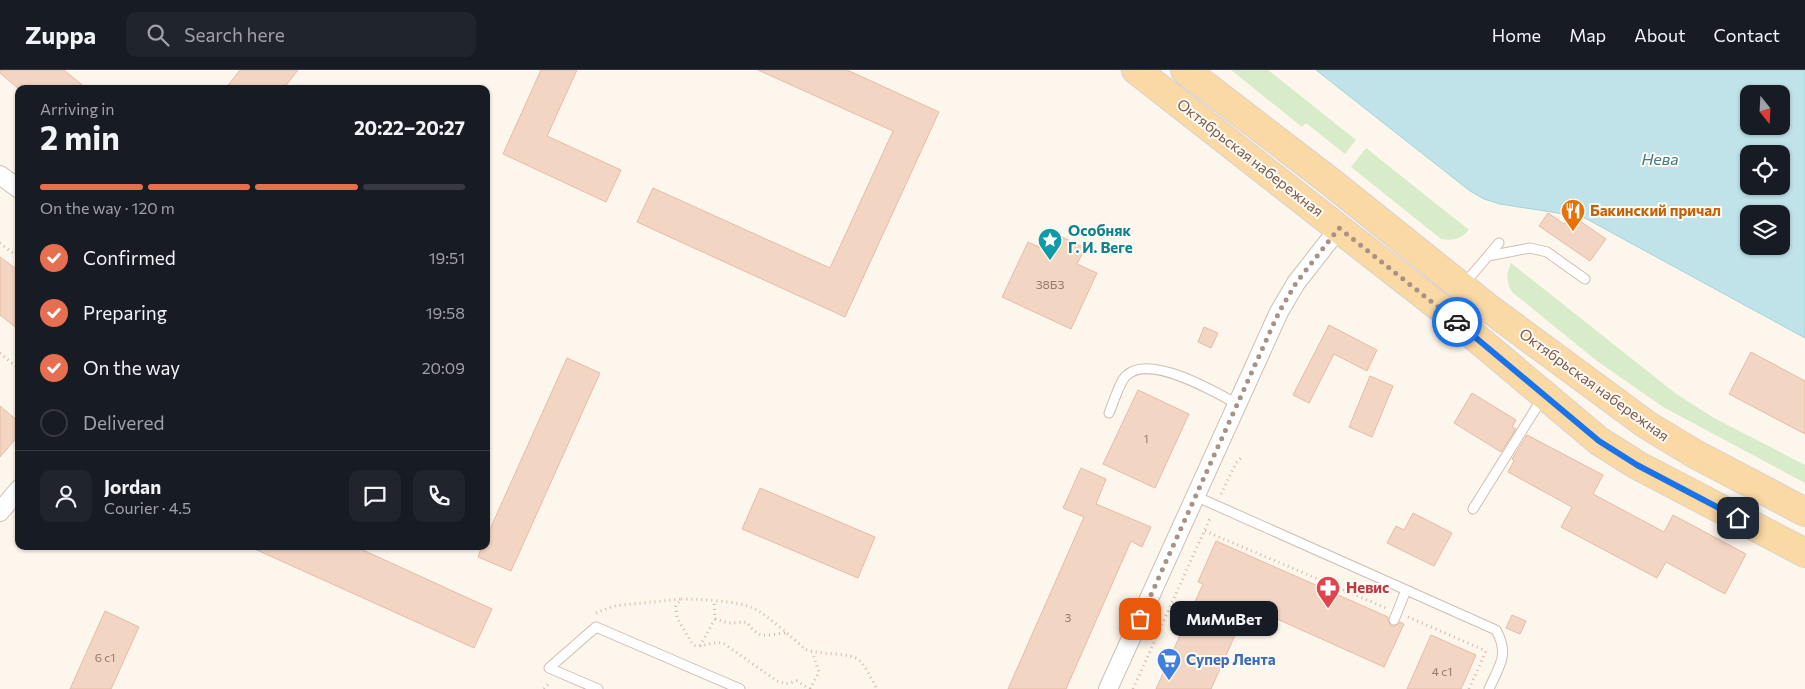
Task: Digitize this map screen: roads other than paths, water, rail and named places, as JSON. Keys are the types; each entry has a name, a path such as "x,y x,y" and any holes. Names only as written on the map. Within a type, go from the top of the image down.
{"main road":[{"name":"Октябрьская набережная","path":"1136,70 1339,228 1544,394 1599,441 1637,465 1805,554"},
{"name":"Октябрьская набережная","path":"1185,70 1332,183 1462,287 1647,425 1695,454 1805,512"}],"street":[{"path":"0,175 15,186"},
{"path":"1108,689 1283,305 1296,283 1339,228"},
{"path":"0,512 15,494"}],"lane":[{"path":"1462,287 1499,243"},
{"path":"1488,256 1530,248 1547,252 1585,279"},
{"path":"1109,413 1126,375 1138,368 1154,368 1168,372 1214,391 1237,404"},
{"path":"1473,509 1544,394"},
{"path":"1195,496 1496,630 1504,643 1503,657 1489,689"},
{"path":"1395,616 1406,590"},
{"path":"598,689 550,668 596,627 740,689"}],"water":[{"name":"Нева","path":"1316,70 1805,70 1805,338 1583,217 1500,204 1484,199 1470,191"}],"place":[{"name":"Бакинский причал","path":"1573,232"},
{"name":"Особняк Г. И. Веге","path":"1050,261"},
{"name":"Невис","path":"1328,609"},
{"name":"МиМиВет","path":"1140,619"},
{"name":"Супер Лента","path":"1169,681"}]}
